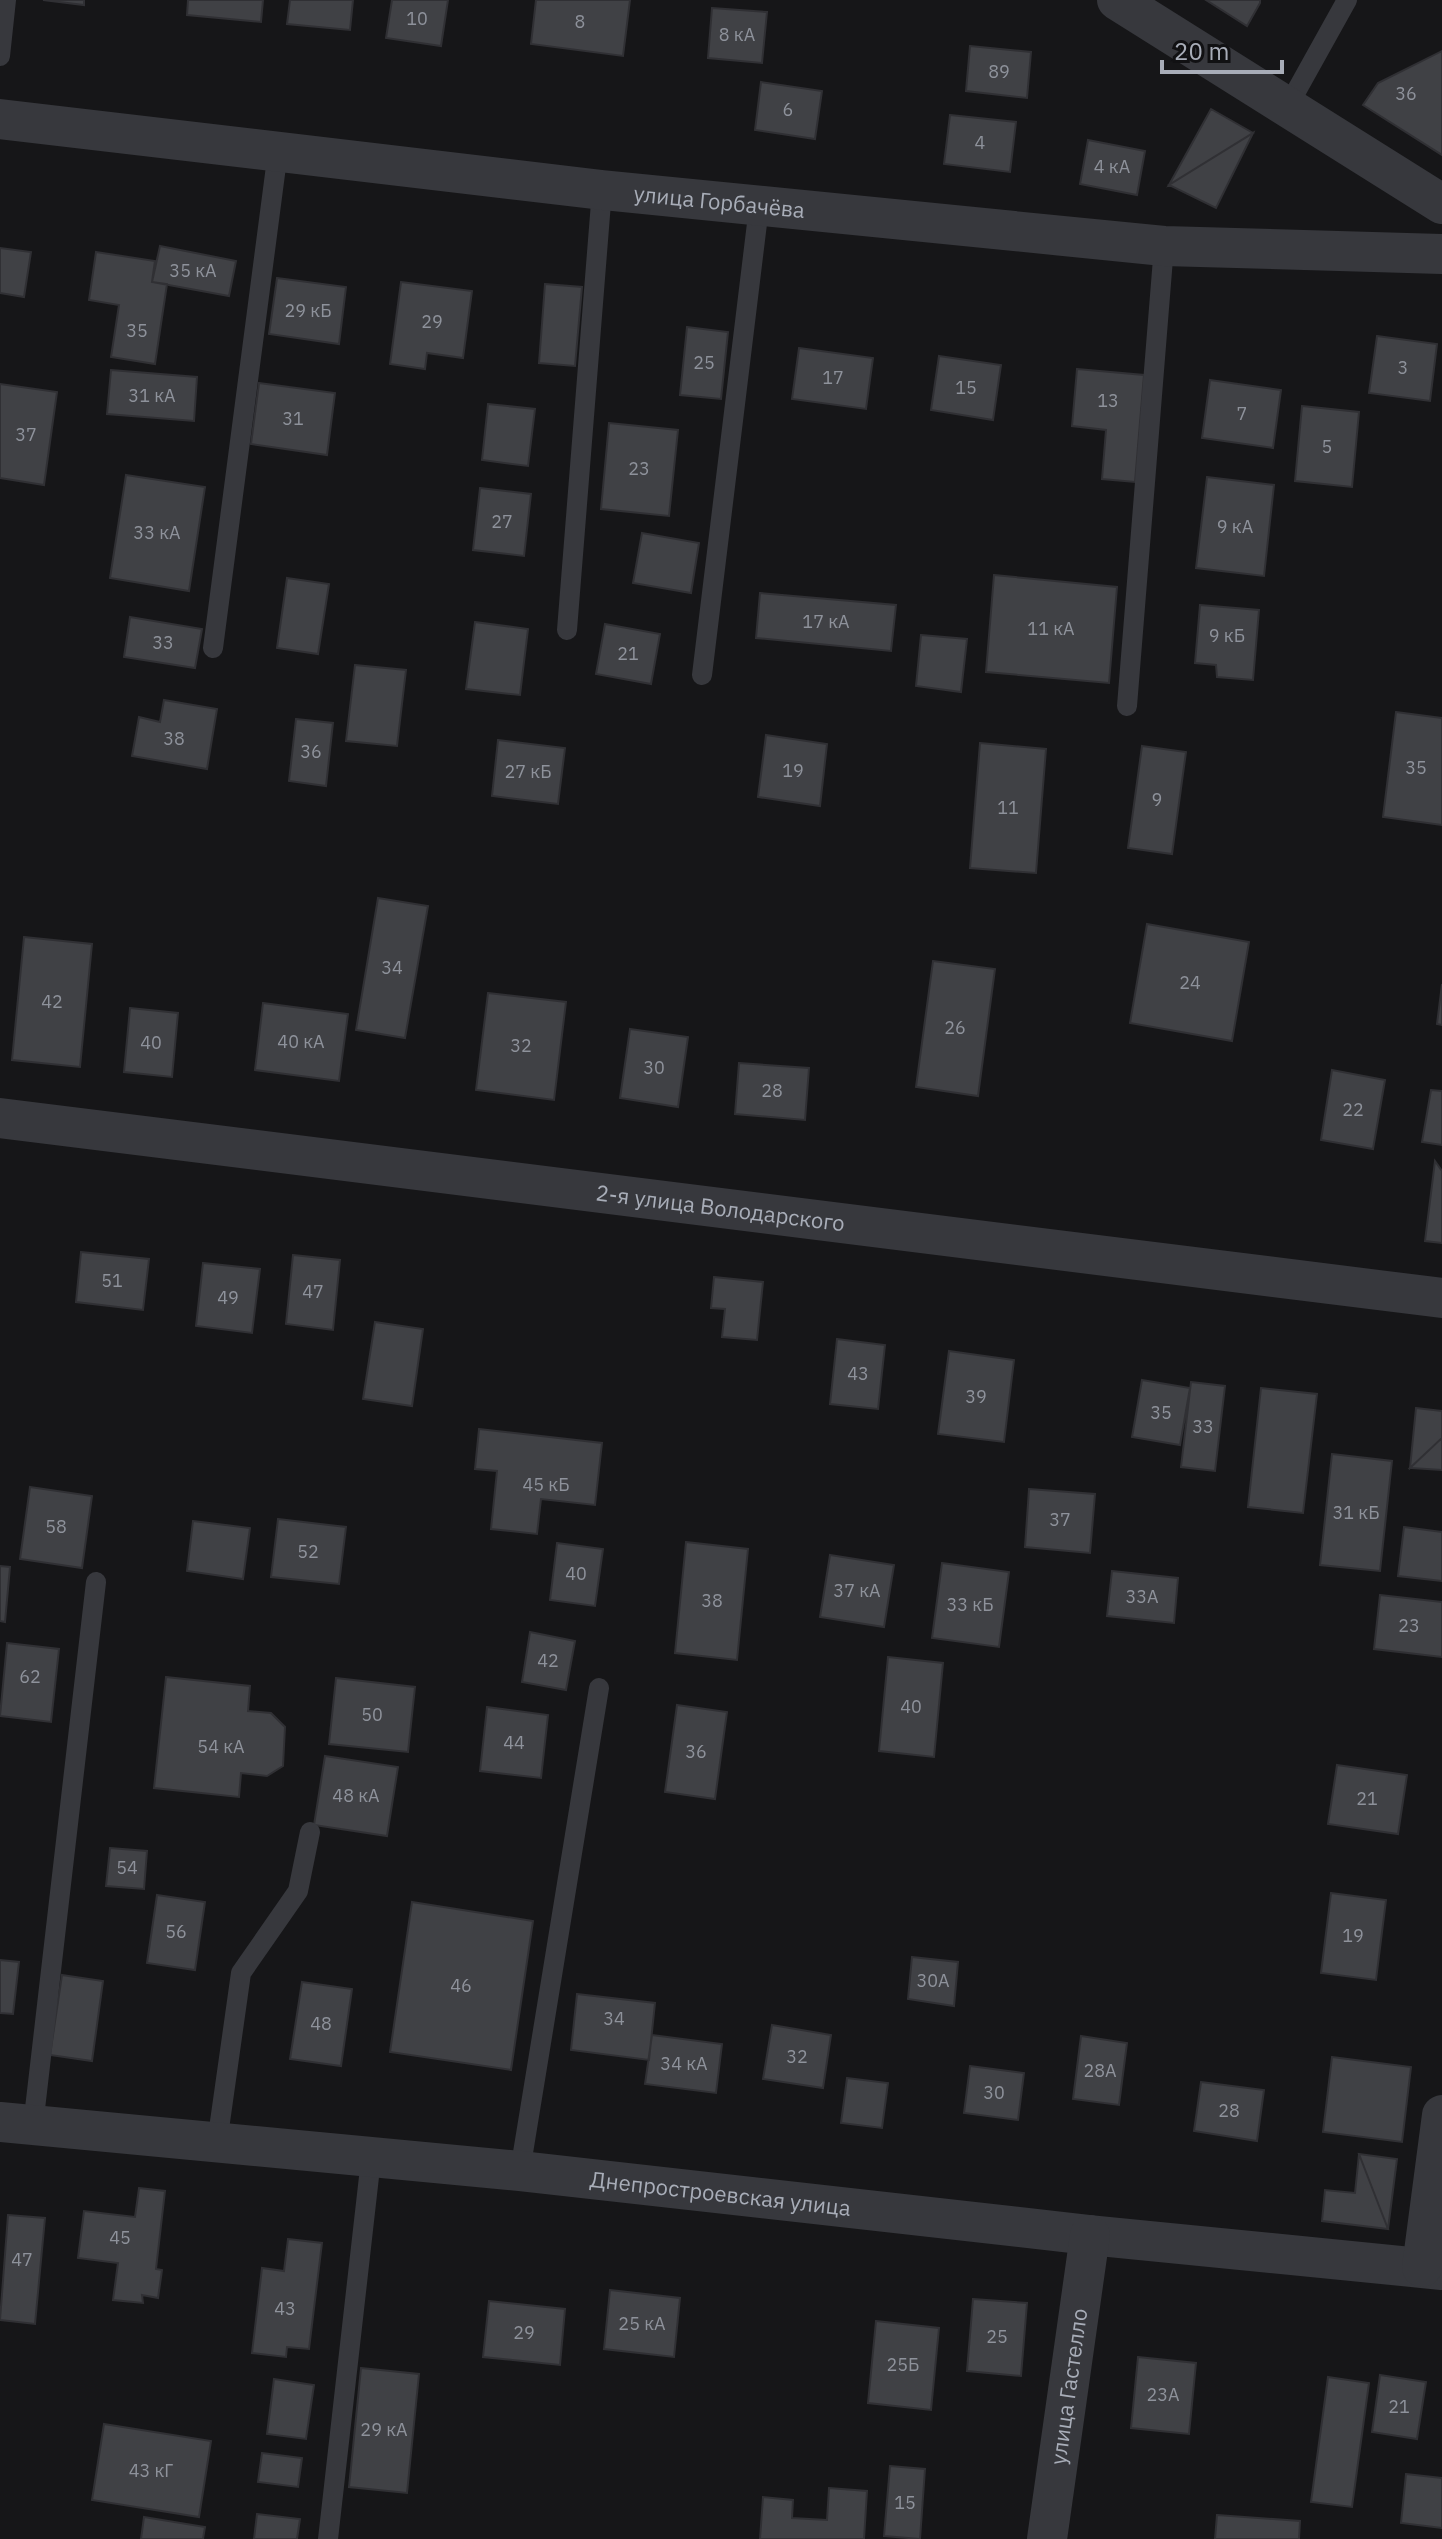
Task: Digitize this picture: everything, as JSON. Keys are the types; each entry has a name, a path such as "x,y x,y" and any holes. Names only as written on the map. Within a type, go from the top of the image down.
{"street":[{"path":"1117,0 1442,204"},
{"name":"улица Горбачёва","path":"0,119 602,190 1164,246 1442,254"},
{"name":"2-я улица Володарского","path":"0,1118 1442,1298"},
{"path":"1432,2268 1442,2115"},
{"name":"Днепростроевская улица","path":"16,2124 520,2171 1090,2235 1432,2268"},
{"name":"улица Гастелло","path":"1047,2539 1090,2235"}],"lane":[{"path":"0,56 6,0"},
{"path":"1288,106 1347,0"},
{"path":"213,648 278,151"},
{"path":"567,630 602,190"},
{"path":"702,675 759,207"},
{"path":"1127,706 1164,246"},
{"path":"16,2124 96,1582"},
{"path":"520,2171 599,1688"},
{"path":"217,2143 241,1973 298,1891 310,1832"},
{"path":"328,2539 371,2159"}],"building":[{"path":"43,0 84,0 84,5"},
{"path":"188,0 263,0 261,22 187,15"},
{"path":"290,0 353,0 350,30 287,24"},
{"path":"392,0 448,0 441,46 386,38"},
{"path":"536,0 630,0 623,56 531,44"},
{"path":"1206,0 1260,0 1260,3 1247,26"},
{"path":"712,8 767,12 762,63 708,58"},
{"path":"970,46 1031,52 1027,98 966,91"},
{"path":"1442,51 1442,155 1363,105 1378,83"},
{"path":"761,82 822,91 815,139 755,130"},
{"path":"1211,109 1253,133 1169,185"},
{"path":"950,115 1016,122 1010,172 944,164"},
{"path":"1253,133 1216,208 1169,185"},
{"path":"1088,140 1145,151 1137,195 1080,184"},
{"path":"160,246 236,261 229,296 152,282"},
{"path":"0,248 31,252 24,297 0,293"},
{"path":"96,252 155,261 152,282 167,284 155,364 111,357 119,305 89,300"},
{"path":"277,278 346,287 339,344 269,334"},
{"path":"401,282 472,291 463,358 427,353 425,369 390,364"},
{"path":"545,284 582,287 575,366 539,363"},
{"path":"687,327 728,332 721,399 680,395"},
{"path":"1377,336 1437,344 1430,401 1369,393"},
{"path":"799,348 873,358 866,409 792,399"},
{"path":"939,356 1001,365 993,420 931,410"},
{"path":"1077,369 1144,375 1135,482 1102,479 1106,430 1072,426"},
{"path":"111,370 197,377 194,421 107,414"},
{"path":"1210,380 1281,390 1273,448 1202,438"},
{"path":"259,383 335,393 327,455 251,444"},
{"path":"0,384 57,392 44,485 0,478"},
{"path":"488,404 535,409 528,466 482,460"},
{"path":"1302,406 1359,412 1352,487 1295,481"},
{"path":"609,423 678,430 669,516 601,509"},
{"path":"126,475 205,487 189,591 110,578"},
{"path":"1207,477 1274,485 1264,576 1196,568"},
{"path":"480,488 531,494 524,556 473,550"},
{"path":"642,533 699,543 691,593 633,583"},
{"path":"994,575 1117,587 1109,683 986,672"},
{"path":"287,578 329,584 318,654 277,648"},
{"path":"760,593 896,605 891,651 756,638"},
{"path":"1200,605 1259,610 1253,680 1217,677 1216,665 1195,663"},
{"path":"130,617 202,629 195,668 124,657"},
{"path":"475,622 528,629 520,695 466,689"},
{"path":"605,624 660,634 651,684 596,674"},
{"path":"921,635 967,639 961,692 916,686"},
{"path":"355,665 406,670 397,746 346,741"},
{"path":"164,700 217,709 207,769 132,756 139,717 160,722"},
{"path":"1396,712 1442,718 1442,825 1383,817"},
{"path":"296,719 333,723 326,786 289,781"},
{"path":"766,735 827,744 820,806 758,797"},
{"path":"498,740 565,748 558,804 492,796"},
{"path":"980,743 1046,749 1036,873 970,868"},
{"path":"1142,746 1186,752 1172,854 1128,848"},
{"path":"378,898 428,906 405,1038 356,1030"},
{"path":"1147,924 1249,942 1232,1041 1130,1023"},
{"path":"24,937 92,944 80,1067 12,1060"},
{"path":"933,961 995,969 978,1096 916,1087"},
{"path":"1442,984 1442,1025 1437,1024"},
{"path":"488,993 566,1002 554,1100 476,1090"},
{"path":"263,1003 348,1014 339,1081 255,1070"},
{"path":"130,1008 178,1013 172,1077 124,1072"},
{"path":"630,1029 688,1037 678,1107 620,1098"},
{"path":"739,1063 809,1068 805,1120 735,1114"},
{"path":"1332,1070 1385,1080 1373,1149 1321,1140"},
{"path":"1431,1090 1442,1091 1442,1145 1422,1142"},
{"path":"1435,1161 1442,1171 1442,1243 1425,1241"},
{"path":"81,1252 149,1259 143,1310 76,1302"},
{"path":"293,1255 340,1260 333,1330 286,1324"},
{"path":"203,1263 260,1269 252,1333 196,1326"},
{"path":"714,1277 763,1282 757,1340 722,1337 725,1309 711,1308"},
{"path":"375,1322 423,1329 412,1406 363,1399"},
{"path":"837,1339 885,1345 878,1409 830,1404"},
{"path":"949,1351 1014,1360 1004,1442 938,1434"},
{"path":"1142,1380 1190,1388 1180,1445 1132,1437"},
{"path":"1191,1382 1225,1386 1215,1471 1181,1467"},
{"path":"1261,1388 1317,1394 1303,1513 1248,1507"},
{"path":"1416,1408 1442,1411 1442,1438 1410,1468"},
{"path":"479,1429 602,1443 595,1505 541,1499 537,1534 491,1529 497,1471 475,1469"},
{"path":"1442,1438 1442,1470 1410,1468"},
{"path":"1332,1454 1392,1461 1380,1571 1320,1565"},
{"path":"30,1487 92,1496 82,1568 20,1559"},
{"path":"1029,1489 1095,1494 1090,1553 1025,1547"},
{"path":"278,1519 346,1527 339,1584 271,1577"},
{"path":"193,1521 250,1528 243,1579 187,1571"},
{"path":"1404,1527 1442,1532 1442,1581 1398,1576"},
{"path":"686,1542 748,1549 737,1660 675,1653"},
{"path":"557,1543 603,1549 595,1606 550,1600"},
{"path":"830,1555 894,1565 884,1627 820,1617"},
{"path":"942,1563 1009,1572 999,1647 932,1638"},
{"path":"0,1566 10,1567 5,1622 0,1621"},
{"path":"1112,1571 1178,1578 1174,1623 1107,1616"},
{"path":"1380,1595 1442,1602 1442,1657 1374,1649"},
{"path":"530,1632 575,1641 566,1690 522,1682"},
{"path":"7,1643 59,1649 51,1722 0,1716"},
{"path":"888,1657 943,1663 934,1757 879,1751"},
{"path":"166,1677 250,1686 248,1711 271,1713 285,1727 283,1766 267,1776 241,1773 239,1797 154,1788"},
{"path":"336,1678 415,1687 408,1752 329,1744"},
{"path":"677,1705 727,1712 715,1799 665,1792"},
{"path":"487,1707 548,1715 541,1778 480,1771"},
{"path":"325,1756 398,1767 387,1836 314,1825"},
{"path":"1337,1765 1407,1775 1398,1834 1328,1824"},
{"path":"110,1848 147,1851 144,1889 106,1886"},
{"path":"1331,1893 1386,1900 1376,1980 1321,1973"},
{"path":"157,1895 205,1902 195,1970 147,1963"},
{"path":"412,1902 533,1921 511,2070 390,2052"},
{"path":"912,1957 958,1962 954,2006 908,1999"},
{"path":"0,1960 19,1962 13,2014 0,2013"},
{"path":"62,1975 103,1981 92,2061 50,2055"},
{"path":"302,1982 352,1989 341,2066 290,2059"},
{"path":"577,1994 655,2003 649,2060 571,2050"},
{"path":"772,2025 831,2035 823,2088 763,2079"},
{"path":"652,2035 722,2044 716,2093 645,2084"},
{"path":"1081,2036 1127,2043 1119,2105 1073,2099"},
{"path":"1332,2057 1411,2067 1402,2142 1323,2132"},
{"path":"970,2066 1024,2073 1018,2120 964,2113"},
{"path":"847,2078 888,2083 882,2128 841,2123"},
{"path":"1201,2082 1264,2090 1257,2141 1194,2131"},
{"path":"1359,2154 1388,2229 1322,2221 1325,2190 1355,2193"},
{"path":"1359,2154 1397,2159 1388,2229"},
{"path":"139,2188 165,2191 156,2269 162,2270 158,2298 142,2295 143,2303 113,2300 118,2263 78,2258 84,2211 135,2217"},
{"path":"8,2215 45,2218 35,2324 0,2320"},
{"path":"288,2239 322,2243 309,2349 287,2347 286,2357 252,2353 262,2268 284,2271"},
{"path":"610,2290 680,2298 674,2357 604,2349"},
{"path":"973,2299 1027,2303 1021,2376 967,2371"},
{"path":"489,2301 565,2309 560,2365 483,2357"},
{"path":"876,2321 939,2328 931,2410 868,2403"},
{"path":"1138,2357 1196,2363 1189,2434 1131,2428"},
{"path":"361,2368 419,2374 407,2493 349,2487"},
{"path":"1380,2375 1426,2382 1417,2439 1372,2432"},
{"path":"1328,2377 1369,2383 1352,2507 1311,2502"},
{"path":"274,2379 314,2385 306,2439 267,2434"},
{"path":"104,2424 211,2441 199,2517 92,2500"},
{"path":"262,2453 302,2458 298,2487 258,2482"},
{"path":"890,2466 925,2469 920,2539 884,2536"},
{"path":"1406,2474 1442,2478 1442,2528 1401,2523"},
{"path":"829,2488 867,2491 864,2539 760,2539 763,2497 793,2500 792,2518 827,2520"},
{"path":"257,2514 300,2519 297,2539 254,2539"},
{"path":"1217,2515 1300,2521 1299,2539 1215,2539"},
{"path":"144,2517 205,2527 203,2539 141,2539"}]}
